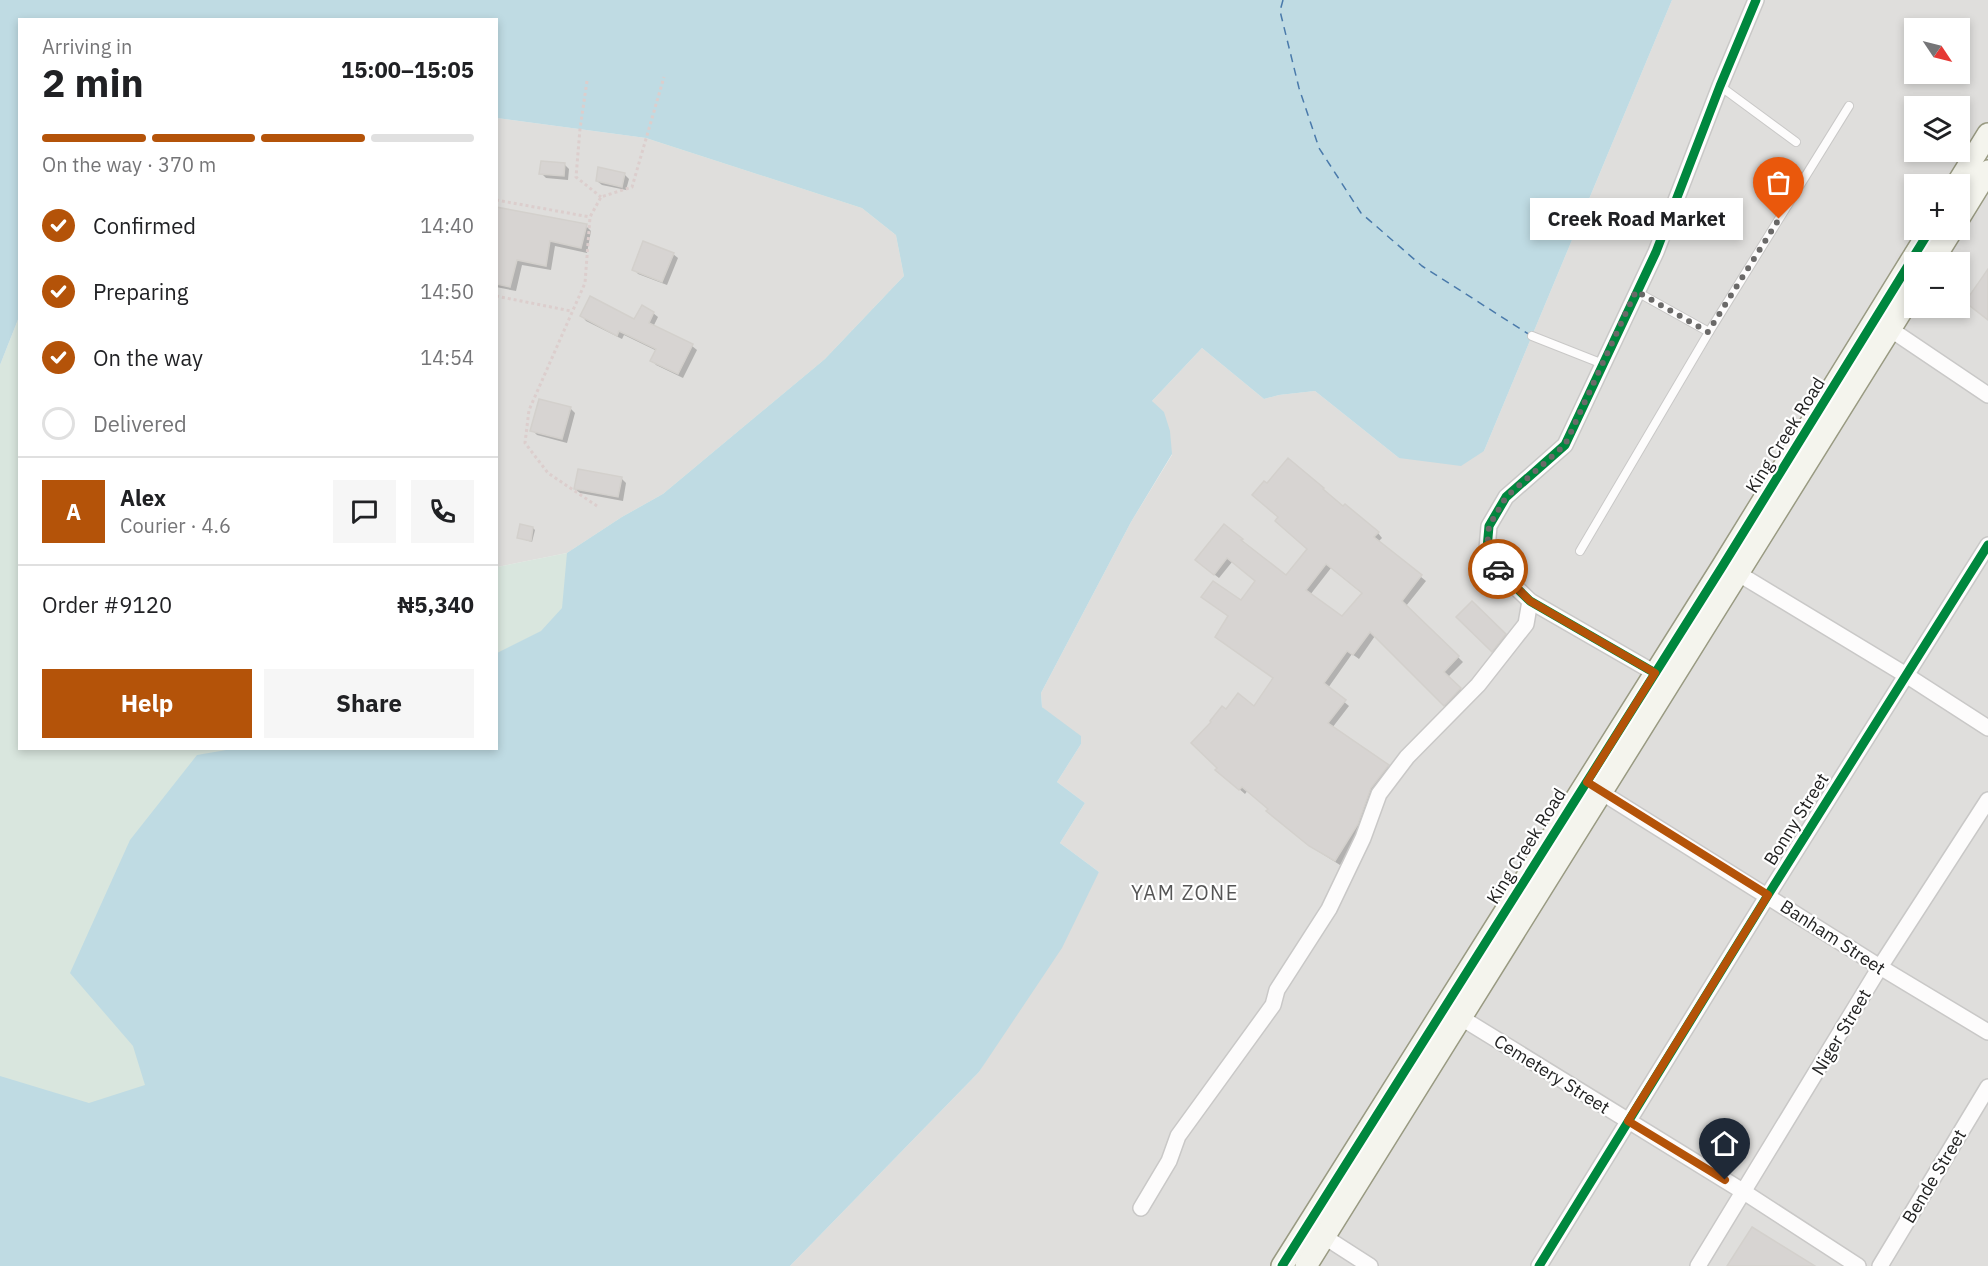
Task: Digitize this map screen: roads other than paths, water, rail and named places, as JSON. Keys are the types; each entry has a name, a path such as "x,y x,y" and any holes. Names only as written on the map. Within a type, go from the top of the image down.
{"street":[{"path":"1655,673 1530,601 1499,571 1487,549 1489,526 1506,497 1565,445 1656,252 1756,0"},
{"path":"1963,174 1988,134"},
{"path":"1970,200 1988,171"},
{"name":"King Creek Road","path":"1282,1266 1316,1231 1460,1017 1594,787 1655,673 1924,240"},
{"name":"King Creek Road","path":"1306,1266 1316,1231 1594,787 1739,573 1904,307"},
{"path":"1890,329 1988,395"},
{"name":"Bonny Street","path":"1539,1266 1988,545"},
{"path":"1739,573 1988,728"},
{"path":"1141,1208 1169,1161 1178,1136 1273,1005 1277,990 1329,909 1363,838 1379,794 1407,757 1478,685 1526,624 1530,601"},
{"name":"Banham Street","path":"1594,787 1880,968 1988,1032"},
{"name":"Niger Street","path":"1698,1266 1880,968 1988,800"},
{"name":"Cemetery Street","path":"1460,1017 1744,1192 1858,1266"},
{"name":"Bende Street","path":"1880,1266 1988,1087"},
{"path":"1316,1231 1370,1266"}],"lane":[{"path":"1720,86 1796,142"},
{"path":"1580,551 1708,332 1849,106"},
{"path":"1636,291 1708,332"},
{"path":"1532,336 1603,364"}],"water":[{"path":"0,0 1672,0 1484,451 1461,466 1399,458 1315,391 1264,399 1202,348 1152,401 1164,412 1170,431 1172,454 1131,522 1041,693 1042,707 1081,736 1081,744 1057,782 1085,803 1060,843 1099,872 1062,948 979,1072 790,1266 0,1266 0,1076 89,1103 145,1085 133,1046 70,973 130,840 197,755 226,750 498,750 498,652 541,631 562,608 567,553 622,517 663,494 825,359 904,276 896,235 862,208 646,138 498,118 498,18 18,18 18,320 0,365"}],"place":[{"name":"Creek Road Market","path":"1779,219"}],"district":[{"name":"YAM ZONE","path":"1185,892"}]}
